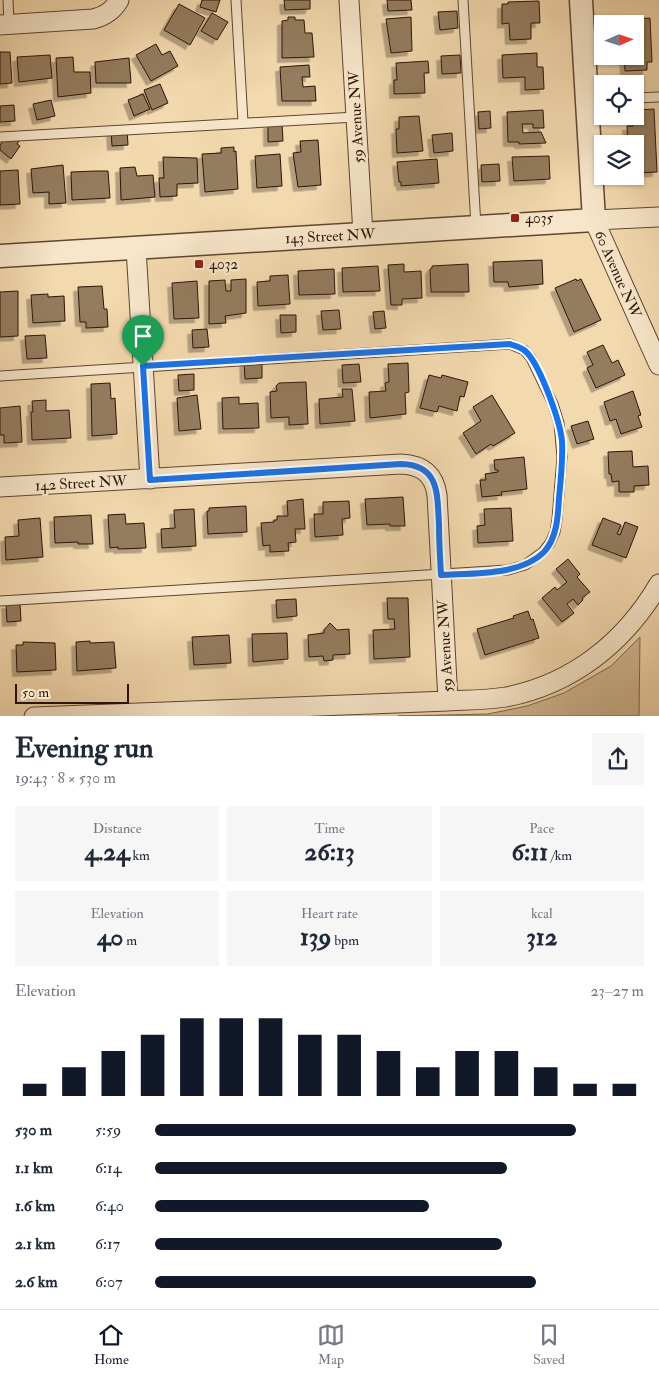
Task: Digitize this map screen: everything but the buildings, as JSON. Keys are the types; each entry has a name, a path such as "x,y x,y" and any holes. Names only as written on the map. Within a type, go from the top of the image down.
{"street":[{"name":"59 Avenue NW","path":"349,0 363,234"},
{"name":"60 Avenue NW","path":"580,0 594,94"},
{"path":"4,24 93,19 107,14 116,4"},
{"name":"60 Avenue NW","path":"595,125 594,220 659,365"},
{"name":"143 Street NW","path":"0,256 659,217"},
{"path":"136,248 150,480"},
{"name":"142 Street NW","path":"0,487 150,480 401,464 416,465 428,473"},
{"name":"59 Avenue NW","path":"428,473 436,486 437,495 448,701"},
{"path":"34,716 448,701 505,697 535,689 554,681 598,656 625,632 659,584"}],"lane":[{"path":"4,24 8,0"},
{"path":"236,0 243,122"},
{"path":"463,0 476,227"},
{"path":"644,98 659,97"},
{"path":"0,137 356,116"},
{"path":"0,376 510,344 524,350 531,358 553,404 559,423 562,457 555,532 543,552 525,565 508,570 0,601"}],"shaded area":[{"path":"640,637 639,716 398,716 488,714 527,706 564,693 611,666"}],"place":[{"name":"4035","path":"515,218"},
{"name":"4032","path":"199,264"}],"route":[{"path":"510,344 517,346 524,350 531,358 553,404 559,423 562,457 555,532 543,552 525,565 508,570 441,575 436,486 428,473 416,465 401,464 150,480 143,366 510,344"}]}
